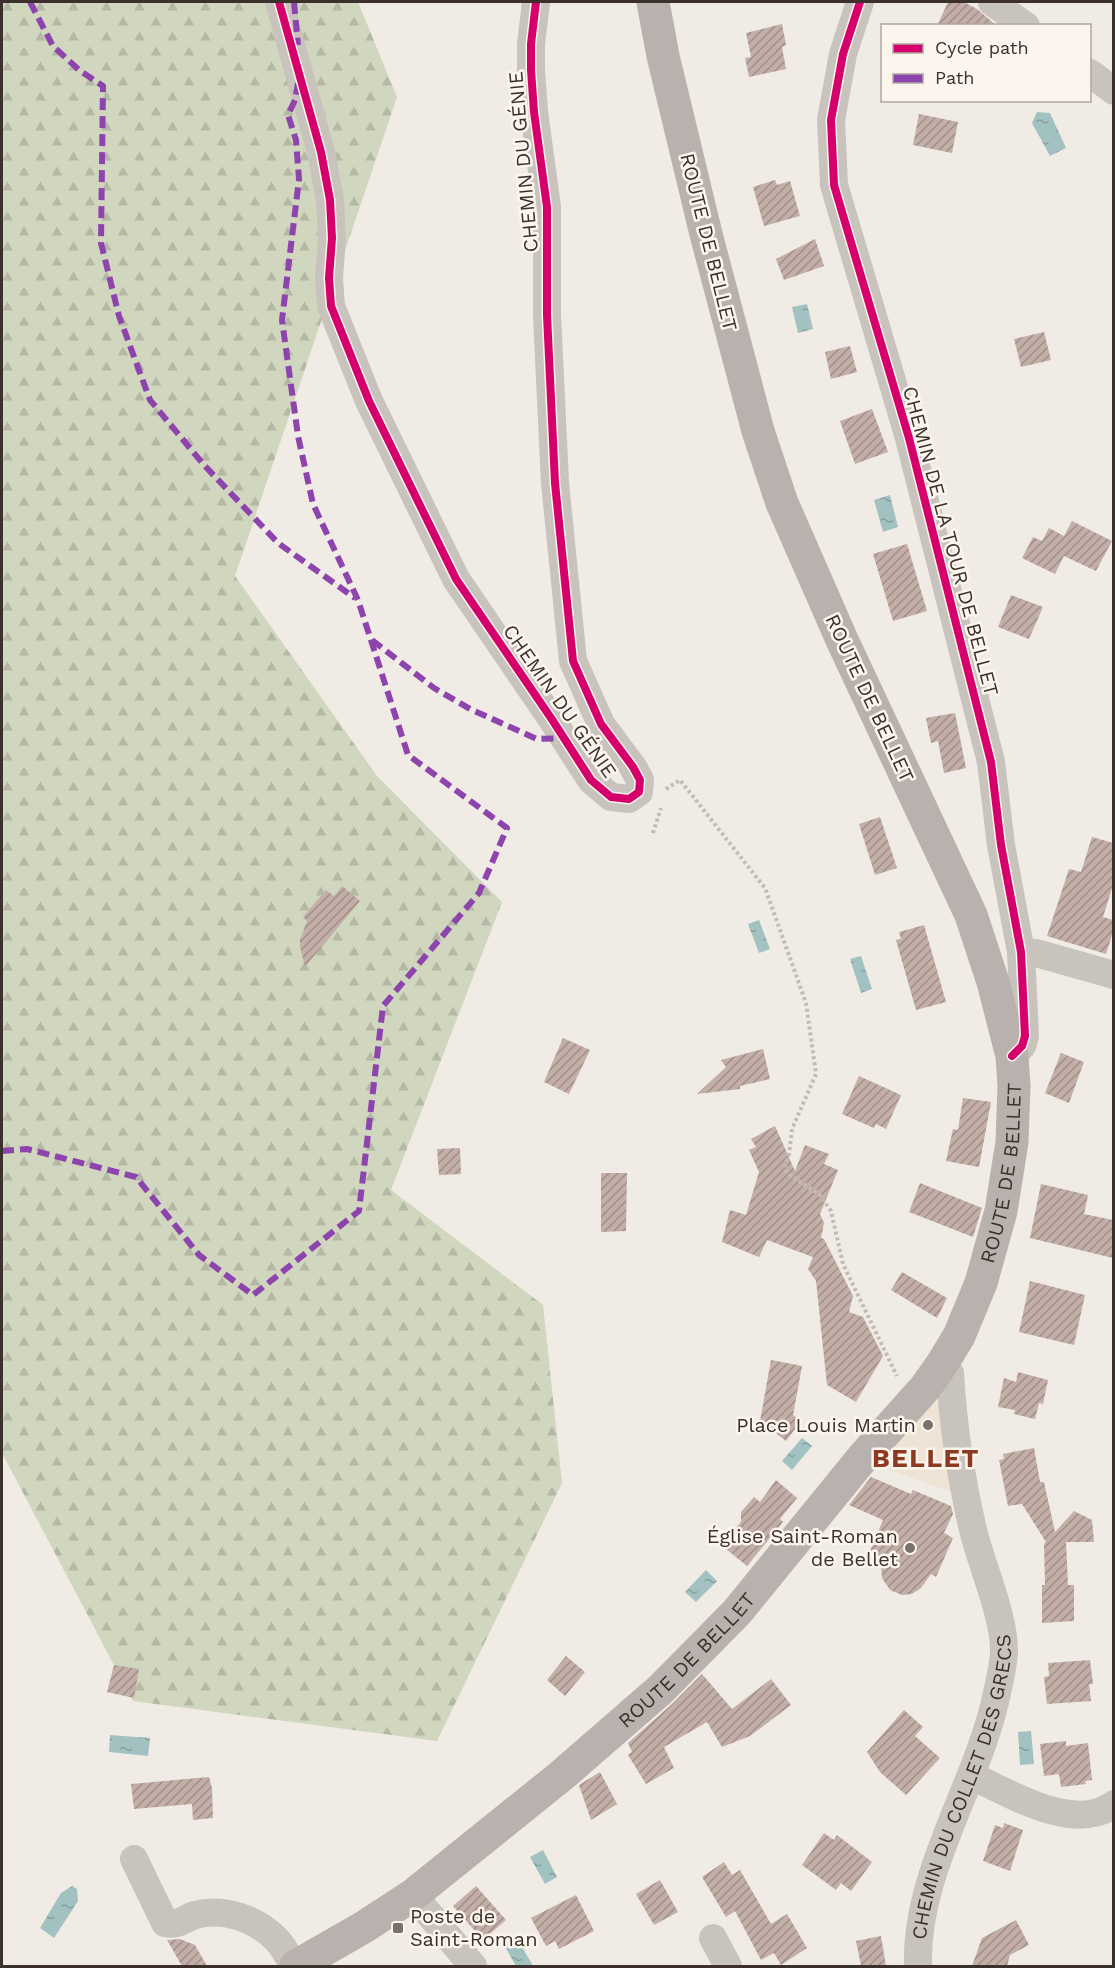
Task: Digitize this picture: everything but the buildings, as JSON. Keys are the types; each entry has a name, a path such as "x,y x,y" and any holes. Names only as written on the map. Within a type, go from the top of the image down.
{"main road":[{"name":"ROUTE DE BELLET","path":"295,1966 364,1927 413,1895 561,1776 660,1690 737,1612 942,1364 959,1336 977,1293 1001,1212 1012,1142 1014,1086 1011,1056 993,982 971,915 842,640 782,503 758,431 706,234 663,56 653,2"}],"street":[{"name":"CHEMIN DU GÉNIE","path":"279,2 321,152 328,190 332,238 329,278 331,306 369,401 456,579 591,780 611,797 629,799 639,792 640,780 601,724 573,661 555,483 547,315 547,207 534,112 531,70 531,44 536,2"},
{"name":"CHEMIN DE LA TOUR DE BELLET","path":"860,2 843,54 831,120 834,184 909,438 992,762 1001,845 1021,952 1025,1036 1022,1046 1011,1056"},
{"path":"992,2 1023,24"},
{"path":"1091,74 1113,91"},
{"path":"1021,952 1036,953 1113,975"},
{"name":"CHEMIN DU COLLET DES GRECS","path":"918,1966 920,1928 926,1898 988,1731 1004,1652 996,1607 973,1530 957,1452 950,1373 942,1364"},
{"path":"972,1776 1039,1806 1064,1814 1080,1815 1104,1811 1113,1804"},
{"path":"134,1859 165,1923 175,1925 194,1915 207,1913 243,1917 263,1927 278,1941 295,1966"},
{"path":"413,1895 473,1966"},
{"path":"713,1938 728,1966"}],"path":[{"path":"664,790 680,780 765,888 806,1003 816,1074 792,1129 789,1155 784,1168 789,1174 819,1194 831,1211 843,1264 911,1403"},
{"path":"653,833 663,799"}],"green space":[{"path":"2,2 358,2 397,97 235,576 377,776 502,902 391,1190 543,1305 562,1483 437,1741 133,1701 2,1453"}],"shaded area":[{"name":"Place Louis Martin","path":"931,1400 944,1403 960,1495 874,1464"}],"water":[{"path":"1037,112 1050,113 1066,148 1050,156 1032,123"},
{"path":"807,304 813,329 798,333 792,307"},
{"path":"890,495 898,527 883,532 874,500"},
{"path":"759,920 770,949 759,953 748,924"},
{"path":"861,956 872,989 861,993 850,959"},
{"path":"802,1438 812,1446 792,1470 782,1461"},
{"path":"706,1570 717,1581 696,1602 685,1592"},
{"path":"1031,1731 1034,1764 1020,1765 1018,1732"},
{"path":"110,1735 150,1738 148,1756 109,1752"},
{"path":"543,1850 557,1877 545,1884 530,1857"},
{"path":"72,1886 77,1889 78,1901 54,1938 40,1928 61,1893"},
{"path":"517,1938 533,1966 516,1966 504,1945"}],"marked path":[{"path":"30,2 53,46 79,70 103,86 101,243 119,316 150,400 204,465 278,543 355,598"},
{"path":"294,2 298,45"},
{"path":"2,1151 27,1149 136,1177 199,1255 253,1295 359,1211 383,1006 479,893 507,828 408,755 358,600 313,504 298,436 282,320 299,179 296,140 288,115 295,100 298,83"},
{"path":"372,640 434,688 470,709 537,739 564,738"}],"cycle path":[{"path":"279,2 321,152 330,200 331,306 369,401 456,579 591,780 611,797 629,799 639,792 640,780 601,724 573,661 555,483 547,315 547,207 534,112 531,70 531,44 536,2"},
{"path":"860,2 843,54 831,120 834,185 909,438 991,762 1001,845 1021,952 1025,1036 1022,1046 1012,1056"}],"place":[{"name":"Place Louis Martin","path":"928,1425"},
{"name":"Église Saint-Roman de Bellet","path":"910,1548"},
{"name":"Poste de Saint-Roman","path":"398,1928"}],"district":[{"name":"BELLET","path":"926,1458"}]}
